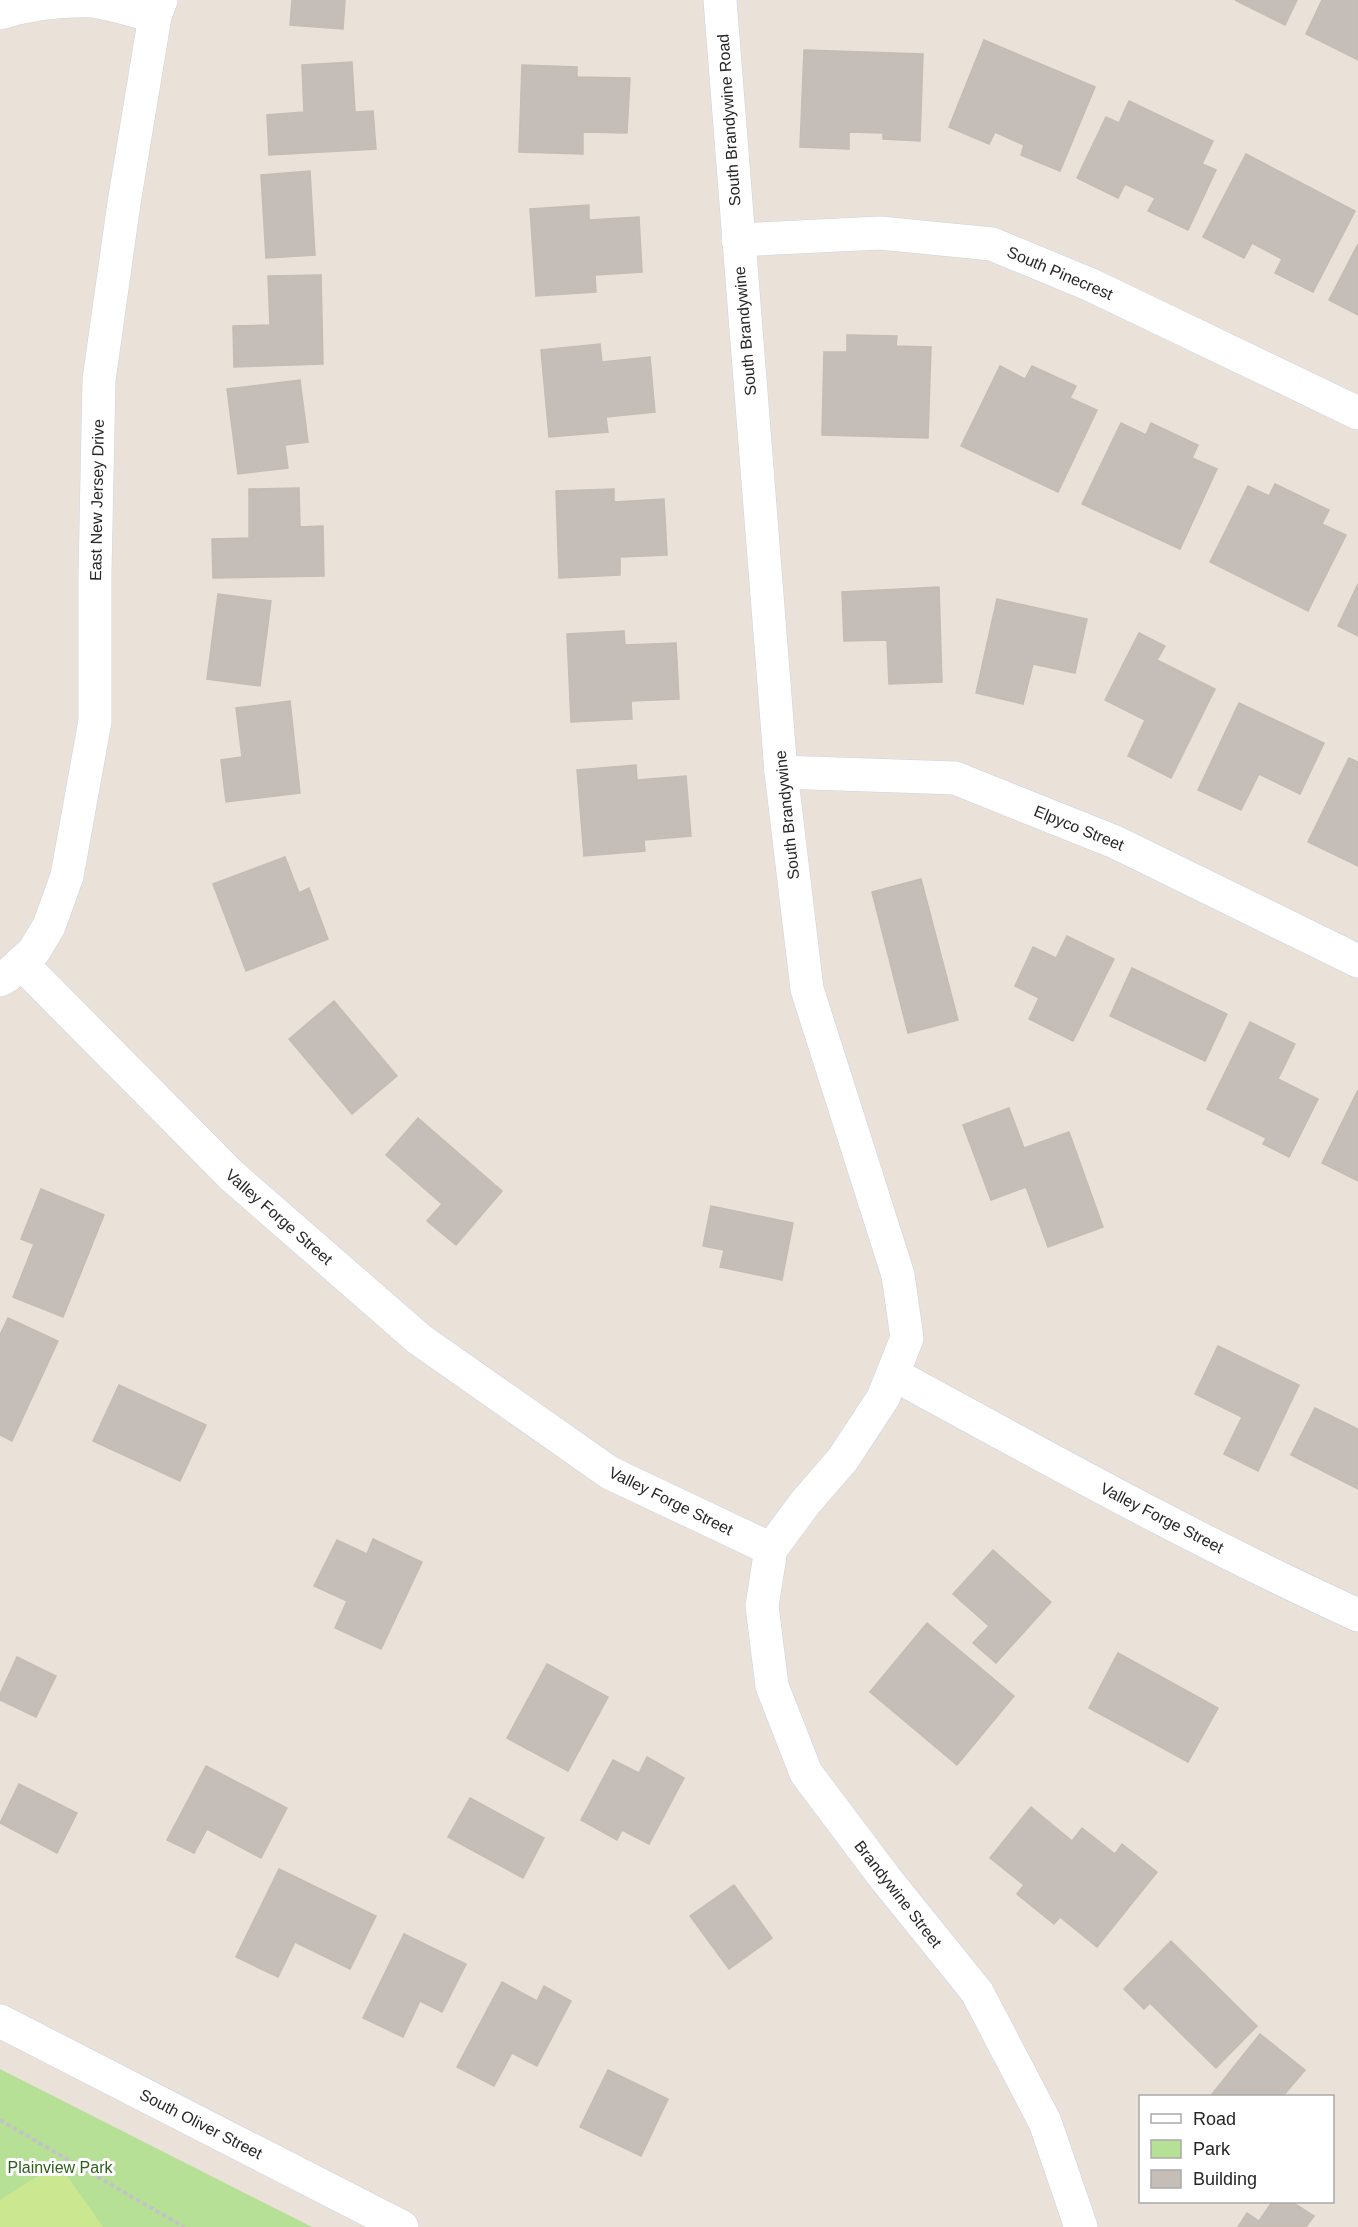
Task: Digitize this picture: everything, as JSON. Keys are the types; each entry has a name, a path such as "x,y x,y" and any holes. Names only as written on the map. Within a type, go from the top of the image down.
{"street":[{"path":"12,9 61,0 158,8"},
{"name":"South Brandywine Road","path":"720,0 738,240"},
{"name":"East New Jersey Drive","path":"10,972 34,951 49,926 67,876 95,721 99,380 124,203 158,8"},
{"name":"South Pinecrest","path":"738,240 880,233 992,244 1091,285 1358,413"},
{"name":"South Brandywine","path":"738,240 781,772 807,988 898,1275 907,1338 892,1374"},
{"name":"Elpyco Street","path":"781,772 955,778 1115,842 1358,961"},
{"name":"Valley Forge Street","path":"10,972 231,1175 419,1339 610,1473 771,1549"},
{"path":"771,1549 805,1503 843,1459 884,1398 892,1374"},
{"name":"Valley Forge Street","path":"892,1374 1290,1584 1358,1615"},
{"name":"Brandywine Street","path":"771,1549 762,1606 772,1686 806,1773 885,1878 977,1992 1045,2122 1081,2227"},
{"name":"South Oliver Street","path":"0,2021 402,2227"}],"path":[{"path":"0,2120 184,2227"}],"green space":[{"name":"Plainview Park","path":"0,2069 312,2227 0,2227"},
{"path":"58,2163 103,2227 0,2227 0,2200"}],"building":[{"path":"292,0 345,0 343,29 290,25"},
{"path":"1235,0 1297,0 1285,25"},
{"path":"1322,0 1358,0 1358,60 1306,34"},
{"path":"984,40 1095,87 1060,171 1021,155 1024,145 995,132 989,144 949,127"},
{"path":"804,50 923,54 920,141 883,139 883,133 849,132 849,149 800,147"},
{"path":"352,62 355,112 373,111 376,149 269,155 267,115 304,112 302,65"},
{"path":"522,65 577,67 577,77 630,78 627,133 583,132 583,154 519,152"},
{"path":"1129,101 1213,141 1202,164 1216,170 1188,230 1148,211 1155,198 1125,184 1118,198 1077,178 1106,117 1119,123"},
{"path":"1246,154 1355,211 1313,292 1275,273 1282,259 1252,243 1244,258 1203,237"},
{"path":"310,171 315,255 266,258 261,175"},
{"path":"589,205 589,220 639,217 642,272 595,275 596,292 536,296 530,209"},
{"path":"1358,244 1358,315 1329,300"},
{"path":"321,275 323,364 234,367 233,326 270,325 268,276"},
{"path":"847,335 897,336 896,346 931,347 928,438 822,435 824,352 847,352"},
{"path":"600,344 602,362 650,357 655,412 606,417 608,432 549,437 541,350"},
{"path":"1000,366 1025,379 1032,366 1076,386 1070,398 1097,410 1058,492 961,446"},
{"path":"300,380 308,442 285,445 288,468 238,474 227,389"},
{"path":"1121,423 1146,435 1151,423 1198,445 1192,458 1217,469 1180,549 1082,504"},
{"path":"1275,484 1329,510 1322,524 1346,535 1308,611 1210,562 1248,486 1269,496"},
{"path":"299,488 300,527 323,526 324,576 213,578 212,539 249,538 249,489"},
{"path":"614,489 614,502 664,499 667,555 620,557 620,575 559,578 556,491"},
{"path":"1358,584 1358,636 1338,626"},
{"path":"939,587 942,682 889,684 887,640 844,641 842,592"},
{"path":"218,594 271,601 260,686 207,679"},
{"path":"997,599 1087,619 1075,673 1033,664 1023,704 976,693"},
{"path":"624,631 625,645 676,643 679,699 631,701 632,719 571,722 567,634"},
{"path":"1139,633 1165,646 1157,660 1215,689 1171,778 1128,756 1145,720 1105,700"},
{"path":"290,701 300,793 226,802 221,760 242,757 236,708"},
{"path":"1239,703 1324,743 1300,794 1259,774 1241,810 1198,790"},
{"path":"1349,758 1358,762 1358,866 1308,842"},
{"path":"636,765 637,780 686,776 691,836 644,840 645,851 584,856 577,770"},
{"path":"285,857 299,893 309,888 328,939 246,971 213,884"},
{"path":"921,879 958,1020 908,1033 872,892"},
{"path":"1067,936 1114,959 1073,1041 1029,1019 1039,998 1015,986 1033,947 1056,958"},
{"path":"1132,968 1227,1014 1205,1061 1110,1016"},
{"path":"334,1001 397,1076 352,1114 289,1039"},
{"path":"1250,1022 1295,1044 1278,1079 1318,1099 1289,1157 1263,1144 1266,1138 1207,1109"},
{"path":"1358,1090 1358,1181 1322,1163"},
{"path":"1009,1108 1024,1148 1069,1132 1103,1227 1048,1247 1026,1187 991,1200 963,1125"},
{"path":"418,1118 502,1191 456,1245 427,1221 442,1204 386,1155"},
{"path":"41,1189 104,1215 63,1317 13,1297 34,1244 21,1239"},
{"path":"711,1206 793,1223 782,1280 720,1267 724,1250 703,1246"},
{"path":"8,1318 58,1341 12,1441 0,1435 0,1335"},
{"path":"1218,1346 1299,1385 1258,1471 1224,1454 1242,1417 1195,1394"},
{"path":"119,1385 206,1425 180,1481 93,1441"},
{"path":"1315,1408 1358,1429 1358,1489 1291,1455"},
{"path":"373,1539 422,1562 381,1649 335,1628 347,1601 314,1586 337,1540 367,1554"},
{"path":"993,1550 1051,1602 996,1663 973,1643 989,1626 953,1594"},
{"path":"927,1623 1014,1696 957,1765 870,1692"},
{"path":"1118,1653 1218,1708 1188,1762 1089,1708"},
{"path":"17,1657 56,1676 36,1717 0,1700 0,1694"},
{"path":"547,1664 608,1697 568,1771 507,1738"},
{"path":"647,1757 684,1778 649,1844 622,1830 617,1840 581,1820 613,1760 639,1773"},
{"path":"206,1766 287,1808 261,1858 207,1829 194,1853 167,1840"},
{"path":"19,1784 77,1813 57,1853 0,1823"},
{"path":"470,1798 544,1838 523,1878 448,1837"},
{"path":"1031,1807 1072,1841 1082,1828 1115,1854 1122,1844 1157,1872 1097,1947 1060,1917 1054,1924 1017,1894 1024,1885 990,1858"},
{"path":"279,1869 376,1916 350,1969 295,1942 278,1977 236,1957"},
{"path":"734,1885 772,1938 729,1969 690,1916"},
{"path":"404,1934 466,1964 442,2012 420,2001 403,2037 363,2018"},
{"path":"1171,1941 1257,2026 1216,2068 1150,2003 1144,2009 1124,1989"},
{"path":"502,1982 537,2001 544,1986 571,2001 537,2066 512,2053 494,2086 457,2067"},
{"path":"1260,2034 1305,2070 1284,2095 1212,2094"},
{"path":"608,2070 668,2099 641,2156 580,2127"},
{"path":"1271,2203 1294,2203 1314,2216 1306,2227 1238,2227 1247,2213 1259,2221"}]}
